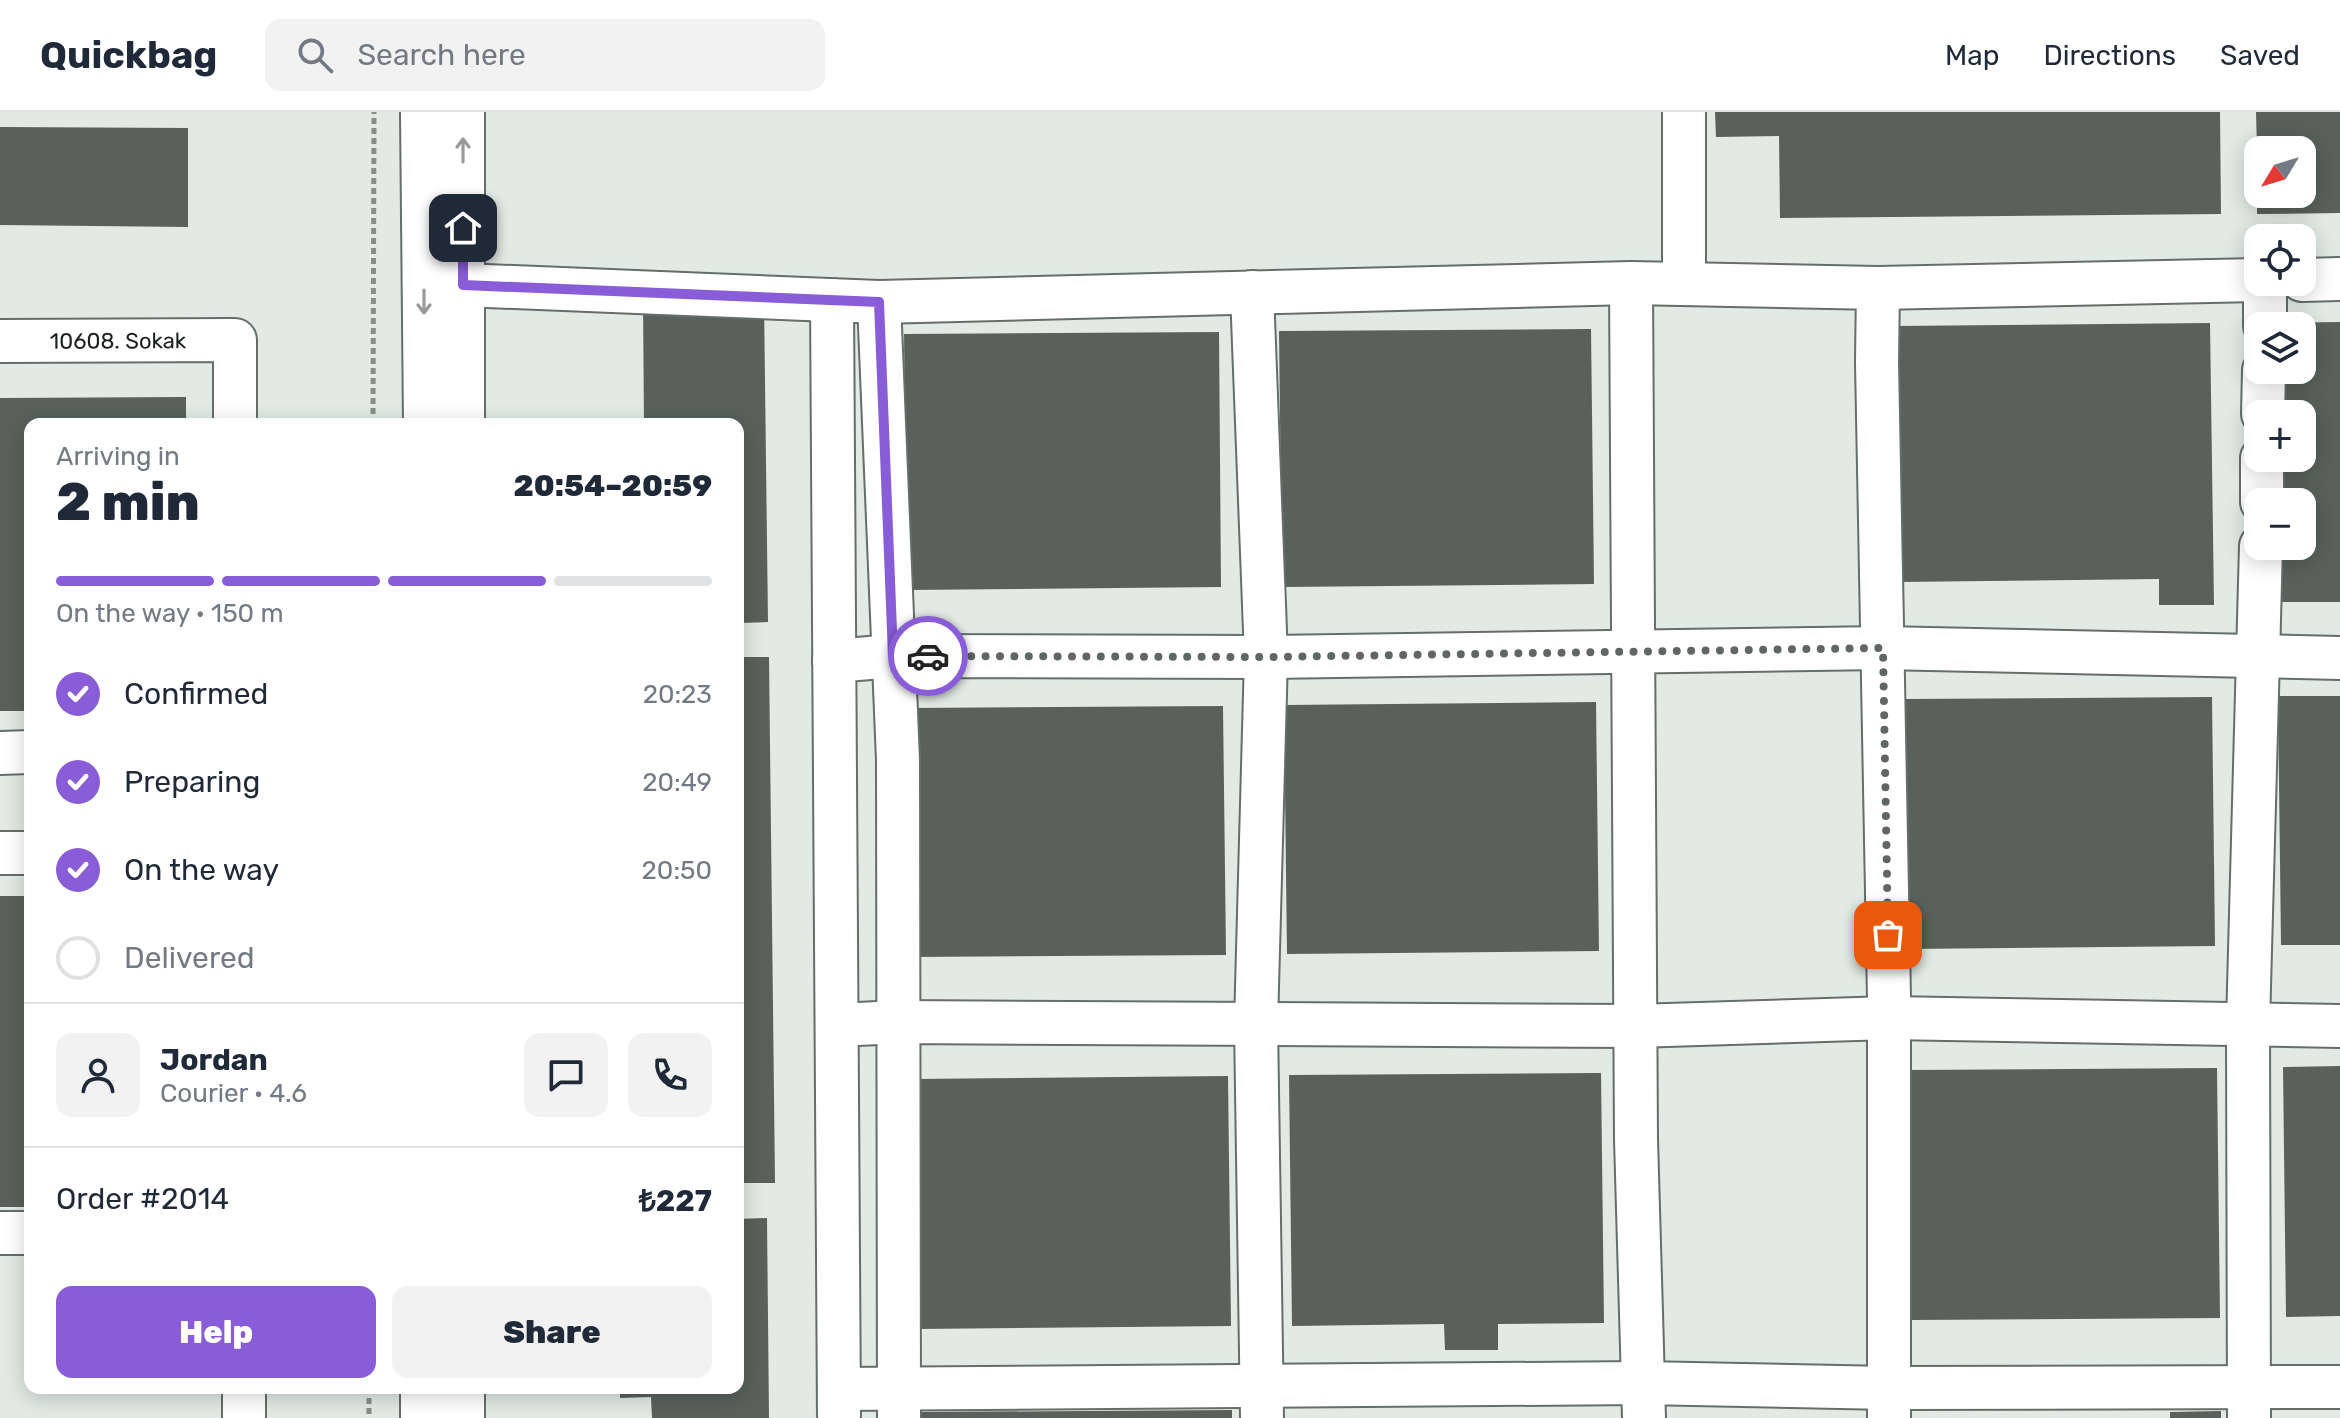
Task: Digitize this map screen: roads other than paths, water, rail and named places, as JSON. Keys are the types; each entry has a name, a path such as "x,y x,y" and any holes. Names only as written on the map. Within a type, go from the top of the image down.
{"street":[{"path":"422,112 425,418"},
{"path":"463,112 463,418"},
{"path":"1684,112 1684,284"},
{"path":"2316,280 2340,279"},
{"path":"463,285 879,302 1631,283 1878,288 2244,280"},
{"path":"1631,283 1635,1026 1643,1400"},
{"path":"1878,288 1889,1018 1889,1403"},
{"path":"1252,292 1266,657 1256,1024 1262,1402"},
{"path":"832,300 839,1404 1643,1400 2248,1402 2340,1387"},
{"path":"879,302 898,760 899,1403"},
{"name":"10608. Sokak","path":"0,341 235,340 235,418"},
{"path":"2248,1402 2248,1024 2261,560"},
{"path":"834,661 893,656 1266,657 1883,648 2340,658"},
{"path":"0,753 24,752"},
{"path":"0,853 24,853"},
{"path":"837,1025 899,1022 1635,1026 1889,1018 2340,1026"},
{"path":"0,1233 24,1233"},
{"path":"244,1394 244,1418"},
{"path":"422,1394 422,1418"},
{"path":"463,1394 463,1418"}]}
